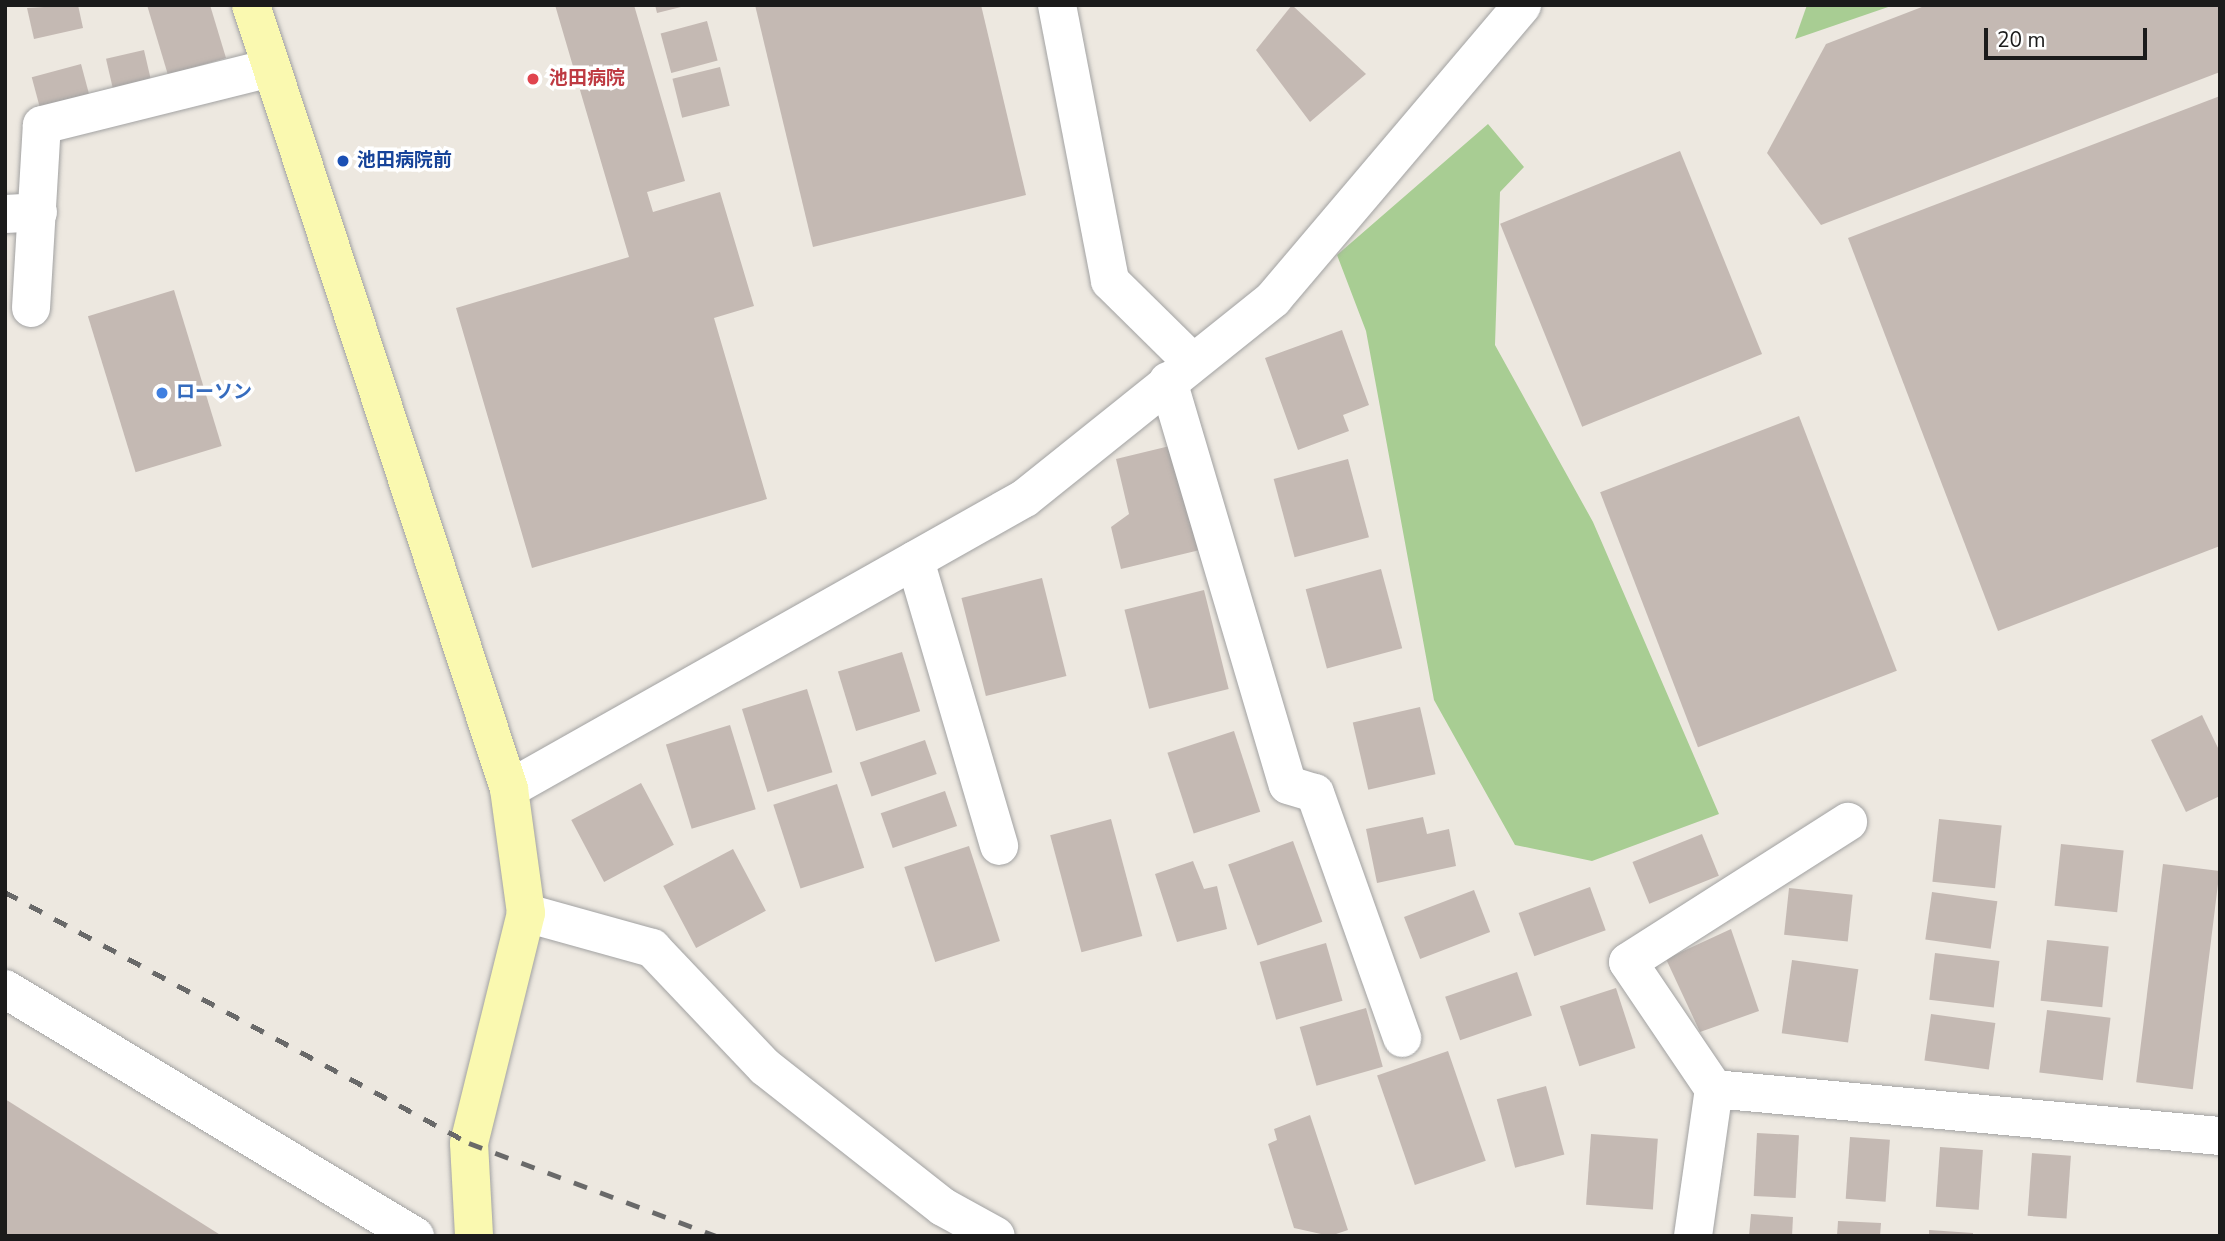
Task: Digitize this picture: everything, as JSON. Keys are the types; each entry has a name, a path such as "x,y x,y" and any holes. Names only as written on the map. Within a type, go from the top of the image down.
{"street":[{"path":"251,5 509,789 526,913 469,1143 474,1236"},
{"path":"1056,5 1110,281 1179,371 1288,785 1315,793 1402,1038"},
{"path":"509,789 1026,498 1179,371 1273,299 1522,5"},
{"path":"31,307 21,213 42,125 271,68"},
{"path":"915,560 999,846"},
{"path":"1693,1236 1714,1089 1628,962 1848,822"},
{"path":"526,913 652,948 765,1067 943,1207 996,1236"},
{"path":"5,989 415,1236"},
{"path":"1714,1089 2220,1136"}],"green space":[{"path":"1807,5 1894,5 1795,39"},
{"path":"1488,124 1524,167 1500,192 1495,345 1593,522 1719,814 1592,861 1515,845 1434,700 1366,331 1337,255"}],"building":[{"path":"78,5 83,28 34,39 27,8"},
{"path":"147,5 210,5 226,58 168,75"},
{"path":"555,5 634,5 685,181 647,192 653,212 720,192 754,306 714,318 767,499 532,568 456,308 629,257"},
{"path":"655,5 684,5 685,6 657,13"},
{"path":"755,5 981,5 1026,195 813,247"},
{"path":"1292,5 1366,74 1310,122 1256,50"},
{"path":"1927,5 2220,5 2220,72 1821,225 1767,153 1826,44"},
{"path":"707,21 718,61 671,73 661,33"},
{"path":"144,50 153,90 115,99 106,59"},
{"path":"81,64 92,106 43,119 32,77"},
{"path":"720,67 730,106 682,118 672,79"},
{"path":"2220,96 2220,546 1998,631 1848,238"},
{"path":"1680,151 1762,354 1582,427 1500,224"},
{"path":"174,290 222,446 136,472 88,316"},
{"path":"1342,330 1369,405 1343,415 1349,431 1298,450 1265,358"},
{"path":"1799,416 1897,671 1698,747 1600,492"},
{"path":"1178,444 1204,549 1121,569 1111,527 1129,514 1116,459"},
{"path":"1348,459 1369,537 1295,557 1274,479"},
{"path":"1381,569 1402,648 1327,668 1306,589"},
{"path":"1042,578 1066,676 986,696 961,598"},
{"path":"1204,590 1229,689 1149,709 1124,610"},
{"path":"902,652 920,711 856,731 838,672"},
{"path":"807,689 832,772 767,792 742,709"},
{"path":"1420,707 1436,774 1368,790 1353,723"},
{"path":"2202,715 2220,752 2220,796 2186,812 2151,740"},
{"path":"730,725 756,809 692,829 666,745"},
{"path":"1234,731 1260,812 1194,833 1167,753"},
{"path":"925,740 937,774 871,797 860,762"},
{"path":"641,783 674,845 604,882 571,820"},
{"path":"837,784 864,868 800,888 773,805"},
{"path":"945,791 957,826 893,848 881,813"},
{"path":"1423,817 1427,834 1449,829 1456,866 1377,883 1366,829"},
{"path":"1111,819 1142,936 1081,952 1050,835"},
{"path":"1939,819 2002,826 1995,888 1932,882"},
{"path":"1702,834 1719,876 1649,904 1632,862"},
{"path":"1293,841 1322,922 1258,945 1228,865"},
{"path":"2061,844 2124,851 2117,912 2055,906"},
{"path":"969,846 1000,941 935,962 904,867"},
{"path":"733,849 766,911 696,948 663,886"},
{"path":"1193,861 1204,889 1217,886 1227,929 1177,942 1155,874"},
{"path":"2163,864 2220,871 2193,1089 2136,1082"},
{"path":"1590,887 1606,930 1534,956 1519,913"},
{"path":"1789,888 1853,895 1848,941 1784,935"},
{"path":"1474,890 1490,932 1420,959 1404,917"},
{"path":"1932,892 1997,901 1991,949 1925,940"},
{"path":"1731,929 1759,1011 1700,1032 1666,959"},
{"path":"2047,940 2109,946 2102,1007 2041,1001"},
{"path":"1326,943 1343,1001 1276,1020 1260,962"},
{"path":"1935,953 2000,961 1994,1008 1929,1000"},
{"path":"1792,960 1858,969 1848,1043 1782,1033"},
{"path":"1517,972 1532,1015 1460,1040 1445,997"},
{"path":"1616,988 1635,1048 1579,1066 1560,1006"},
{"path":"1366,1008 1383,1067 1316,1086 1300,1027"},
{"path":"2047,1010 2111,1018 2103,1080 2039,1073"},
{"path":"1931,1014 1995,1023 1989,1070 1924,1061"},
{"path":"1448,1051 1486,1161 1415,1185 1377,1075"},
{"path":"1546,1086 1564,1155 1515,1168 1497,1099"},
{"path":"5,1099 222,1236 5,1236"},
{"path":"1310,1115 1348,1230 1330,1236 1294,1228 1268,1144 1277,1140 1274,1129"},
{"path":"1757,1133 1799,1135 1796,1198 1754,1196"},
{"path":"1591,1134 1658,1139 1653,1210 1586,1205"},
{"path":"1850,1137 1890,1140 1886,1202 1846,1199"},
{"path":"1940,1147 1983,1150 1979,1210 1936,1207"},
{"path":"2032,1153 2071,1156 2067,1219 2028,1216"},
{"path":"1751,1214 1793,1217 1792,1236 1749,1236"},
{"path":"1838,1221 1881,1223 1880,1236 1837,1236"},
{"path":"1929,1230 1973,1233 1973,1236 1929,1236"}],"railway":[{"path":"5,892 469,1143 717,1236"}],"place":[{"name":"池田病院","path":"533,79"},
{"name":"池田病院前","path":"343,161"},
{"name":"ローソン","path":"162,393"}]}
